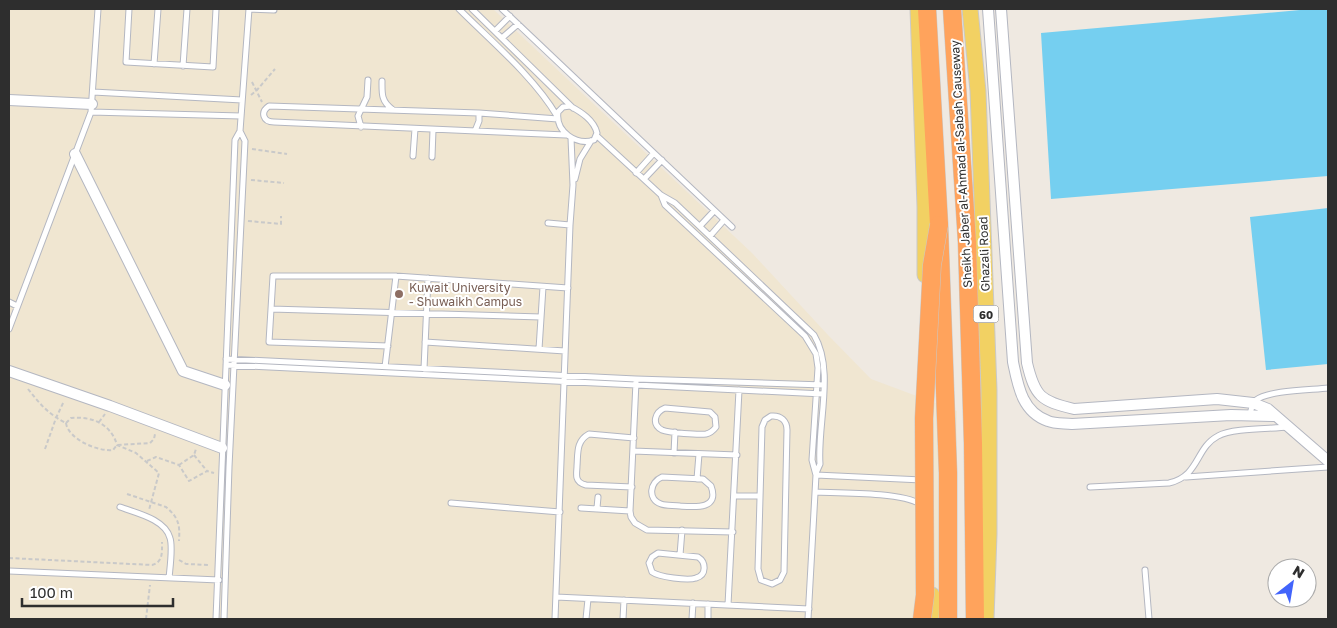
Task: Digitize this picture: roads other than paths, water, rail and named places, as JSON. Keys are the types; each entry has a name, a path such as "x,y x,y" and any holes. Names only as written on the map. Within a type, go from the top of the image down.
{"highway":[{"name":"Sheikh Jaber al-Ahmad al-Sabah Causeway","path":"927,9 939,225 948,473 948,619"},
{"name":"Sheikh Jaber al-Ahmad al-Sabah Causeway","path":"952,9 967,252 973,443 975,619"},
{"path":"922,619 925,595 924,418 932,265 939,225"}],"main road":[{"path":"918,9 925,207 925,298 932,515 932,619"},
{"name":"Ghazali Road","path":"970,9 978,91 989,390 990,534 986,619"}],"street":[{"path":"988,9 1013,362 1017,383 1024,401 1035,415 1050,422 1072,424 1250,415 1275,416"},
{"path":"1001,9 1027,364 1032,383 1038,394 1053,404 1074,409 1217,399 1253,403 1268,409 1328,461"},
{"path":"9,100 92,108"},
{"path":"75,154 183,371 225,385"},
{"path":"9,371 222,448"}],"lane":[{"path":"9,330 92,108 98,9"},
{"path":"129,9 126,62 213,67 216,9"},
{"path":"154,64 158,9"},
{"path":"183,66 188,9"},
{"path":"216,619 235,140 240,131 249,9 274,10"},
{"path":"458,9 508,57 544,96 558,118 561,128 569,136 573,185 555,619"},
{"path":"472,9 573,108 591,121 597,130 597,136 661,195 675,203 814,335 821,348 823,357 824,385 820,464 816,474 808,619"},
{"path":"502,9 732,227"},
{"path":"495,30 510,16"},
{"path":"502,38 518,24"},
{"path":"361,126 358,120 369,91 368,80"},
{"path":"382,81 382,97 385,104 392,110"},
{"path":"93,92 242,100"},
{"path":"558,118 362,108 270,106 265,109 263,114 269,122 569,136 582,141 591,141"},
{"path":"558,118 558,112 563,107 570,106 573,108"},
{"path":"92,108 241,116"},
{"path":"475,131 479,121 479,113"},
{"path":"412,156 415,129"},
{"path":"432,157 433,130"},
{"path":"224,619 224,580 243,179 244,138 240,131"},
{"path":"573,185 580,159 591,141 597,136"},
{"path":"636,173 654,153"},
{"path":"644,180 662,160"},
{"path":"661,195 665,205 809,342 817,361 812,460 816,474"},
{"path":"700,226 714,210"},
{"path":"710,236 724,220"},
{"path":"548,223 570,225"},
{"path":"388,346 269,342 273,276 396,276 568,288"},
{"path":"386,367 396,276"},
{"path":"424,369 428,278"},
{"path":"539,349 543,287"},
{"path":"9,302 17,306"},
{"path":"271,309 541,317"},
{"path":"425,342 566,351"},
{"path":"226,359 565,376 739,390 823,394"},
{"path":"226,365 564,382 824,385"},
{"path":"636,382 630,511 635,524 648,530 733,532"},
{"path":"1250,415 1253,403 1257,399 1283,392 1328,388"},
{"path":"728,605 739,390"},
{"path":"661,409 706,411 713,414 716,420 714,430 708,434 675,432 663,430 657,426 655,418 661,409"},
{"path":"779,417 786,422 787,426 784,572 780,580 772,584 762,580 758,572 760,496 762,427 768,418 779,417"},
{"path":"1090,487 1180,481 1186,477 1206,447 1218,435 1237,431 1288,427"},
{"path":"674,453 675,432"},
{"path":"632,487 583,484 577,477 579,443 589,434 634,438"},
{"path":"633,451 737,455"},
{"path":"697,479 699,454"},
{"path":"1186,477 1328,467"},
{"path":"816,474 930,480"},
{"path":"662,477 697,479 706,481 713,490 712,497 705,506 664,505 656,501 652,494 654,482 662,477"},
{"path":"815,492 897,496 917,501 932,515"},
{"path":"735,496 760,496"},
{"path":"597,508 598,497"},
{"path":"451,503 560,512"},
{"path":"120,507 147,517 167,532 171,539 170,578"},
{"path":"581,508 630,511"},
{"path":"680,554 682,530"},
{"path":"655,554 680,554 701,559 704,570 700,576 694,579 658,576 650,570 649,563 655,554"},
{"path":"1144,570 1149,619"},
{"path":"9,571 224,580"},
{"path":"556,597 809,609"},
{"path":"586,619 588,598"},
{"path":"623,619 624,600"},
{"path":"692,619 693,604"},
{"path":"708,604 708,619"}],"water":[{"path":"1328,9 1328,176 1051,199 1041,33"},
{"path":"1328,208 1328,364 1266,370 1250,217"}],"place":[{"name":"Kuwait University - Shuwaikh Campus","path":"399,294"}]}
